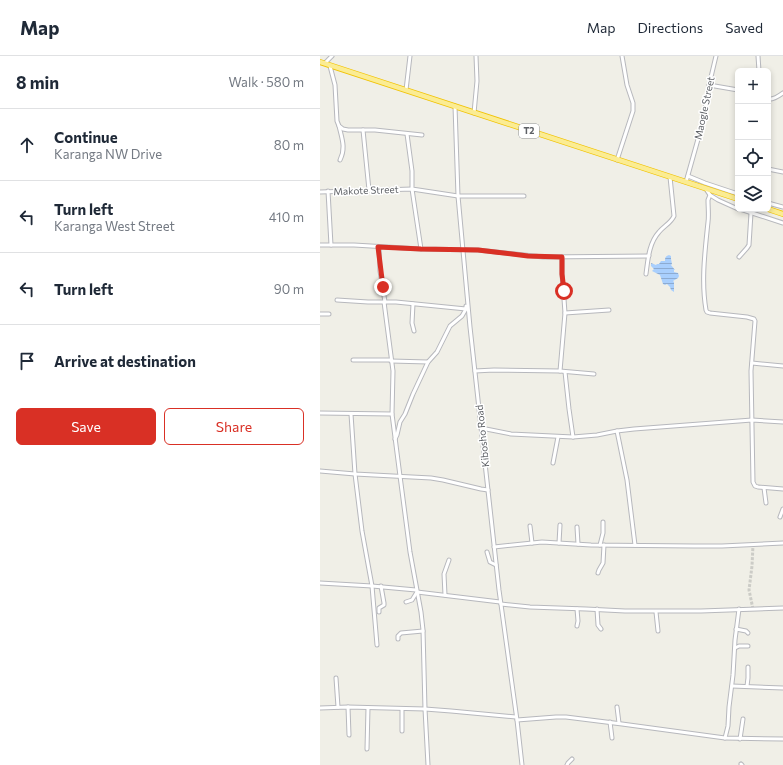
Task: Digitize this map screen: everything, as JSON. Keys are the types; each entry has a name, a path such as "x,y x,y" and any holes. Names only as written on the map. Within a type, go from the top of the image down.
{"highway":[{"name":"T2","path":"325,64 735,198"},
{"path":"771,210 783,214"}],"street":[{"path":"332,56 325,64 335,85 337,121 344,149 340,160"},
{"path":"406,90 410,56"},
{"path":"474,113 477,82 476,56"},
{"path":"617,160 633,111 622,56"},
{"name":"Maogle Street","path":"686,182 702,125 716,56"},
{"path":"758,56 759,68"},
{"path":"709,85 735,89"},
{"path":"771,98 783,93"},
{"name":"Kibosho Road","path":"455,106 458,196 466,284 500,603 522,765"},
{"path":"339,126 348,130 375,130 422,135"},
{"path":"362,130 369,190"},
{"path":"407,134 412,171 412,189"},
{"path":"771,170 783,172"},
{"path":"688,176 735,193"},
{"path":"646,274 649,256 655,237 670,223 674,216 670,177"},
{"name":"Makote Street","path":"412,189 421,249"},
{"name":"Makote Street","path":"320,192 412,189 458,196 524,196"},
{"path":"706,189 710,195 735,207"},
{"path":"328,191 332,245"},
{"path":"710,195 708,200 709,218 704,257 704,291 706,310 710,313 747,316 755,321 752,363 753,482 755,486 783,489"},
{"path":"771,204 783,207"},
{"path":"748,212 783,223"},
{"path":"739,257 749,245 751,213"},
{"path":"320,245 491,251 543,257 649,256"},
{"path":"378,247 393,382 392,414 410,552 423,631 428,765"},
{"path":"560,372 564,313 562,257"},
{"path":"395,439 398,435 400,422 428,362 437,352 450,326 462,316 466,309 466,284"},
{"path":"337,300 396,302 466,309"},
{"path":"413,304 412,324 414,331"},
{"path":"564,313 609,310"},
{"path":"320,314 329,314"},
{"path":"353,360 428,362"},
{"path":"752,363 783,366"},
{"path":"475,371 494,370 594,374"},
{"path":"565,372 573,437"},
{"path":"320,413 392,414"},
{"path":"351,414 355,474 362,531 372,586 377,645"},
{"path":"481,428 511,434 573,437 597,435 617,431 752,420 783,422"},
{"path":"617,431 627,480 635,545"},
{"path":"554,463 558,437"},
{"path":"320,471 443,480 488,490"},
{"path":"764,488 766,503"},
{"path":"780,517 783,509"},
{"path":"598,573 598,570 604,563 602,545 603,522"},
{"path":"559,543 560,525"},
{"path":"530,526 532,543"},
{"path":"577,527 578,544"},
{"path":"494,547 547,542 602,545 722,546 783,543"},
{"path":"486,552 490,562 496,565"},
{"path":"445,595 444,574 449,560"},
{"path":"320,583 381,586 530,607 656,612 783,608"},
{"path":"379,612 379,607 384,605 381,586"},
{"path":"406,602 412,600 417,591"},
{"path":"577,609 577,626"},
{"path":"725,738 728,731 734,649 739,609"},
{"path":"597,610 598,625 601,629"},
{"path":"656,612 658,631"},
{"path":"736,630 746,631 748,633"},
{"path":"398,639 398,636 403,632 423,631"},
{"path":"734,649 739,646 748,646"},
{"path":"748,667 748,686"},
{"path":"336,678 338,707"},
{"path":"732,686 783,688"},
{"path":"348,707 349,735"},
{"path":"320,708 348,707 425,709 516,718 566,717 725,738 783,739"},
{"path":"617,707 619,723"},
{"path":"367,749 368,708"},
{"path":"402,709 402,731"},
{"path":"740,739 743,719"},
{"path":"610,722 612,738"},
{"path":"567,765 572,759"}],"water":[{"path":"669,255 671,256 671,265 675,270 674,272 678,273 679,276 673,281 674,292 667,284 663,284 660,275 652,271 654,269 651,266 651,263 656,265 661,261 665,261 666,257"}],"tunnel":[{"path":"753,545 749,590 753,609"}],"route":[{"path":"383,287 378,247 478,250 528,256 562,257 562,283 564,291"}]}
